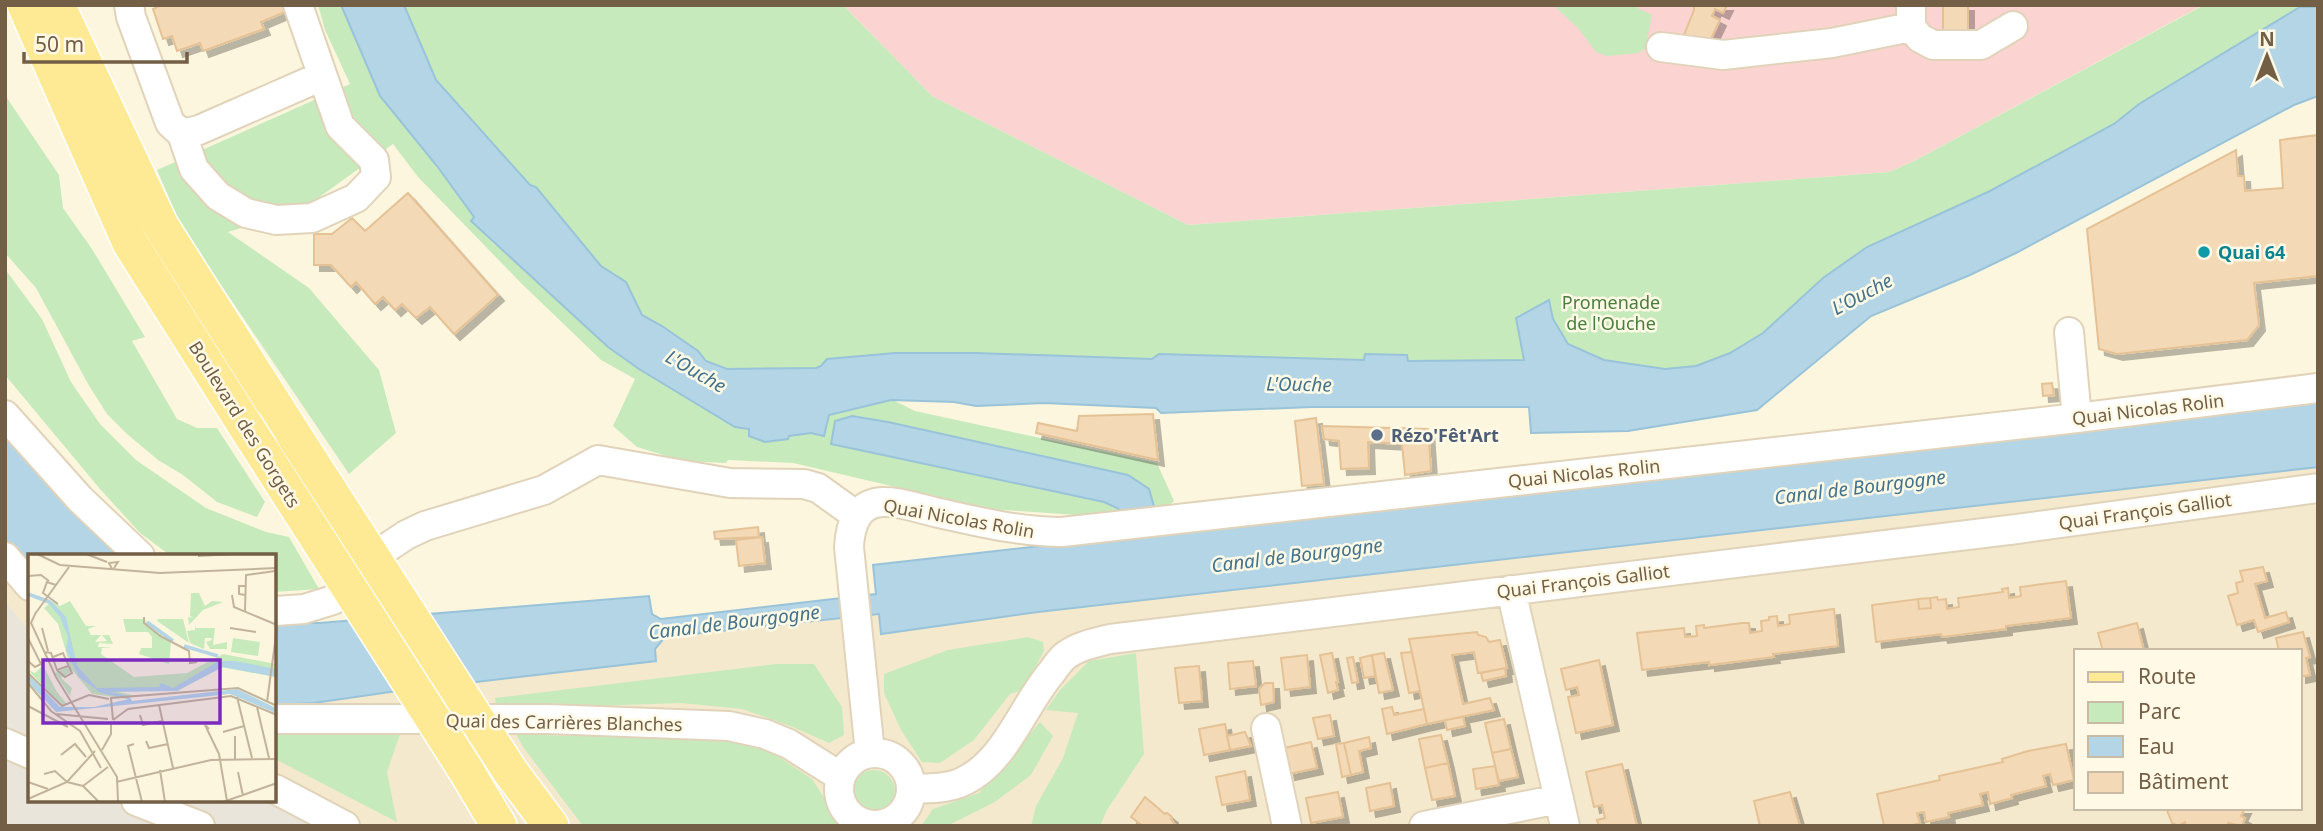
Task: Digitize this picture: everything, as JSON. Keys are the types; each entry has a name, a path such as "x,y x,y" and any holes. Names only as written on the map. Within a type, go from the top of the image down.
{"main road":[{"name":"Boulevard des Gorgets","path":"25,5 130,243 499,826"},
{"name":"Boulevard des Gorgets","path":"57,5 161,226 510,771 551,826"}],"street":[{"name":"Boulevard des Gorgets","path":"72,5 94,85"},
{"path":"129,5 170,123 182,134 194,169 218,196 246,213 276,220 312,218 356,198 376,177 374,160 340,126 298,5"},
{"path":"1661,47 1723,55 1832,43 1911,16 1920,38 1933,46 1981,46 2013,26"},
{"path":"182,134 200,130 321,76"},
{"path":"2069,332 2077,418"},
{"name":"Quai Nicolas Rolin","path":"870,753 850,564 850,538 857,516 867,506 882,502 1020,530 1062,532 2077,418 2318,388"},
{"path":"5,415 80,499 138,554"},
{"name":"Quai Nicolas Rolin","path":"276,611 304,609 333,600 388,547 406,536 425,526 544,490 598,460 695,478 803,484 818,488 857,516"},
{"name":"Quai François Galliot","path":"911,789 936,788 964,782 987,764 1014,730 1040,686 1064,657 1088,644 1135,636 2017,529 2318,488"},
{"path":"5,557 28,584"},
{"path":"1423,826 1562,813 1511,590"},
{"name":"Quai des Carrières Blanches","path":"276,719 548,719 729,726 765,734 789,744 841,777"},
{"path":"1266,729 1287,826"},
{"path":"5,743 28,753"},
{"path":"870,753 889,755 899,761 906,771 911,789 908,805 901,814 880,825 856,820 841,801 839,789 846,766 870,753"},
{"path":"276,790 345,826"},
{"path":"141,803 200,826"}],"shaded area":[{"path":"843,5 2203,5 1889,172 1188,225 932,96"},
{"path":"2318,467 2318,826 5,826 5,545 28,574 28,803 276,803 276,705 314,703 656,661 655,649 665,637 879,613 882,634 1038,612"},
{"path":"5,602 28,629 28,803 276,803 322,826 5,826"}],"green space":[{"name":"Promenade de l'Ouche","path":"318,5 843,5 932,96 1188,225 1889,172 2204,5 2318,5 2318,96 2294,105 2016,253 1871,316 1757,410 1628,431 1531,433 1529,407 1312,407 1161,413 1156,408 1044,403 976,406 954,402 893,400 915,411 1157,463 1174,501 1160,513 1119,518 990,509 793,463 683,461 637,447 613,426 635,379 601,360 521,283 418,177 393,144 303,209 228,232 309,288 379,370 396,433 349,474 181,226 157,170 350,84 325,30"},
{"path":"1553,5 1638,5 1637,8 1652,15 1645,49 1638,53 1607,56 1596,52 1578,28"},
{"path":"5,95 59,175 63,208 92,249 145,337 132,341 177,419 197,428 217,428 265,502 257,517 217,502 183,475 158,460 107,414 36,288 5,253"},
{"path":"5,269 42,319 71,382 100,424 136,460 206,508 266,532 289,537 319,589 276,592 276,554 168,554 140,533 5,375"},
{"path":"1028,637 1043,642 1044,651 1023,690 1010,694 974,740 940,763 922,762 901,730 884,693 884,674 948,650"},
{"path":"1136,653 1144,754 1107,810 1100,826 1031,826 1036,806 1063,758 1078,713 1046,710 1060,690 1089,661"},
{"path":"776,664 814,664 842,707 844,735 829,743 742,709 681,703 539,708 496,706 495,698"},
{"path":"1040,722 1053,736 1031,775 995,802 947,826 921,826 933,809 979,793"},
{"path":"276,727 401,731 387,772 397,822 276,760"},
{"path":"516,734 716,736 773,753 812,779 839,826 583,826"},
{"path":"874,770 889,776 895,791 889,806 874,812 859,806 853,791 859,776"}],"water":[{"name":"L'Ouche","path":"341,5 404,5 436,80 530,185 536,187 601,266 626,282 642,315 698,351 706,361 727,369 816,368 827,359 895,353 1152,359 1159,354 1364,360 1365,354 1407,355 1408,361 1524,360 1516,318 1549,300 1553,319 1568,344 1604,360 1665,369 1696,366 1730,353 1763,333 1823,278 1867,247 1990,191 2114,124 2139,104 2300,7 2318,7 2318,96 2294,105 2016,253 1871,316 1757,410 1628,431 1531,433 1529,407 1312,407 1161,413 1156,408 1044,403 976,406 954,402 891,400 829,415 824,436 811,433 765,442 749,436 749,429 735,427 608,347 471,221 474,217 437,166 380,96"},
{"name":"Canal de Bourgogne","path":"2318,400 2318,467 1038,612 881,634 879,614 665,637 655,649 656,661 314,703 276,705 276,622 319,623 649,596 652,614 661,619 876,594 873,565 1127,536 1128,517 1104,502 831,444 835,421 852,416 1128,475 1149,489 1156,513"},
{"path":"5,430 119,554 28,554 28,574 5,545"}],"building":[{"path":"161,5 282,5 285,12 261,22 264,29 203,51 200,43 177,51 172,36 163,39 153,9"},
{"path":"1694,5 1727,5 1723,13 1715,9 1712,16 1720,20 1708,45 1684,35"},
{"path":"1943,5 1968,5 1968,35 1943,36"},
{"name":"Quai 64","path":"2318,135 2318,276 2254,283 2259,325 2247,340 2117,354 2099,349 2087,229 2236,150 2238,176 2244,176 2245,191 2283,188 2280,140"},
{"path":"408,193 498,295 454,334 430,307 416,318 402,304 395,310 383,297 375,304 356,282 351,287 331,265 314,265 314,234 332,234 352,218 365,231"},
{"path":"2052,383 2054,395 2043,396 2042,384"},
{"path":"1153,414 1158,460 1036,433 1038,423 1077,431 1079,416"},
{"path":"1316,418 1324,484 1302,486 1295,421"},
{"path":"1322,426 1428,429 1431,471 1405,475 1402,444 1368,442 1369,468 1341,469 1339,441 1324,439"},
{"path":"758,527 759,537 715,539 714,532"},
{"path":"762,537 765,563 739,566 736,540"},
{"path":"2263,567 2267,581 2255,584 2265,618 2286,612 2289,622 2258,632 2254,620 2237,625 2228,596 2238,593 2236,583 2243,581 2240,571"},
{"path":"2066,581 2071,618 1942,637 1941,634 1876,642 1872,605 1918,599 1919,609 1931,608 1930,598 1937,597 1938,600 1946,599 1947,609 1959,607 1958,598 2003,592 2002,589 2008,588 2009,598 2016,597 2021,596 2020,587"},
{"path":"1930,598 1931,608 1919,609 1918,599"},
{"path":"1834,609 1838,646 1709,665 1709,662 1642,670 1637,633 1684,628 1685,637 1697,636 1696,626 1704,625 1704,628 1749,623 1750,633 1762,631 1761,621 1769,620 1769,617 1777,616 1778,626 1790,624 1789,615"},
{"path":"2137,623 2144,649 2102,649 2098,633"},
{"path":"1477,632 1489,642 1500,640 1507,668 1478,673 1474,652 1452,655 1463,704 1490,698 1494,710 1427,724 1409,639"},
{"path":"2303,632 2310,657 2306,658 2310,675 2302,677 2302,649 2279,649 2276,638"},
{"path":"1412,652 1420,691 1409,693 1401,653"},
{"path":"1332,653 1338,690 1328,693 1320,655"},
{"path":"1384,653 1393,690 1379,693 1372,655"},
{"path":"1307,655 1310,687 1285,690 1281,658"},
{"path":"1372,655 1375,676 1364,678 1360,658"},
{"path":"1353,657 1358,682 1352,683 1347,658"},
{"path":"1599,660 1613,725 1576,733 1568,697 1579,695 1577,687 1566,690 1561,669"},
{"path":"1253,661 1256,686 1230,689 1228,663"},
{"path":"1199,666 1202,701 1179,703 1175,668"},
{"path":"1505,668 1506,676 1483,681 1481,673"},
{"path":"1265,683 1273,683 1274,702 1261,705 1259,689"},
{"path":"1392,707 1394,715 1424,709 1427,724 1387,734 1382,709"},
{"path":"1330,715 1334,736 1318,739 1313,718"},
{"path":"1463,717 1465,726 1447,730 1445,720"},
{"path":"1504,719 1511,749 1492,753 1485,723"},
{"path":"1225,724 1230,750 1204,755 1199,729"},
{"path":"1245,732 1251,746 1230,750 1227,736"},
{"path":"1441,735 1448,763 1425,768 1419,739"},
{"path":"1369,737 1371,748 1359,751 1363,772 1351,775 1344,743"},
{"path":"1311,742 1317,768 1289,774 1284,748"},
{"path":"1344,743 1351,775 1342,777 1336,744"},
{"path":"2066,744 2074,780 2053,785 2050,774 2043,776 2046,786 2011,795 2012,798 1990,804 1988,792 1980,794 1983,805 1948,813 1949,817 1926,822 1924,812 1917,813 1920,823 1910,826 1884,826 1877,794 1940,780 1939,776 2003,762 2002,759 2028,751"},
{"path":"1511,749 1518,777 1499,781 1492,753"},
{"path":"1448,763 1455,796 1432,800 1425,768"},
{"path":"1622,764 1637,826 1599,826 1597,820 1605,818 1602,805 1594,807 1586,772"},
{"path":"1495,766 1499,785 1476,789 1473,769"},
{"path":"1245,771 1250,800 1222,805 1216,777"},
{"path":"1390,783 1394,806 1370,811 1366,788"},
{"path":"1338,792 1343,817 1311,823 1306,798"},
{"path":"1790,792 1800,826 1760,826 1754,801"},
{"path":"1145,797 1172,817 1176,826 1143,826 1131,817"},
{"path":"2167,810 2244,810 2241,816 2245,818 2242,826 2228,823 2227,826 2186,826 2185,822 2178,826 2172,823"}],"place":[{"name":"Quai 64","path":"2204,252"},
{"name":"Rézo'Fêt'Art","path":"1377,435"}]}
